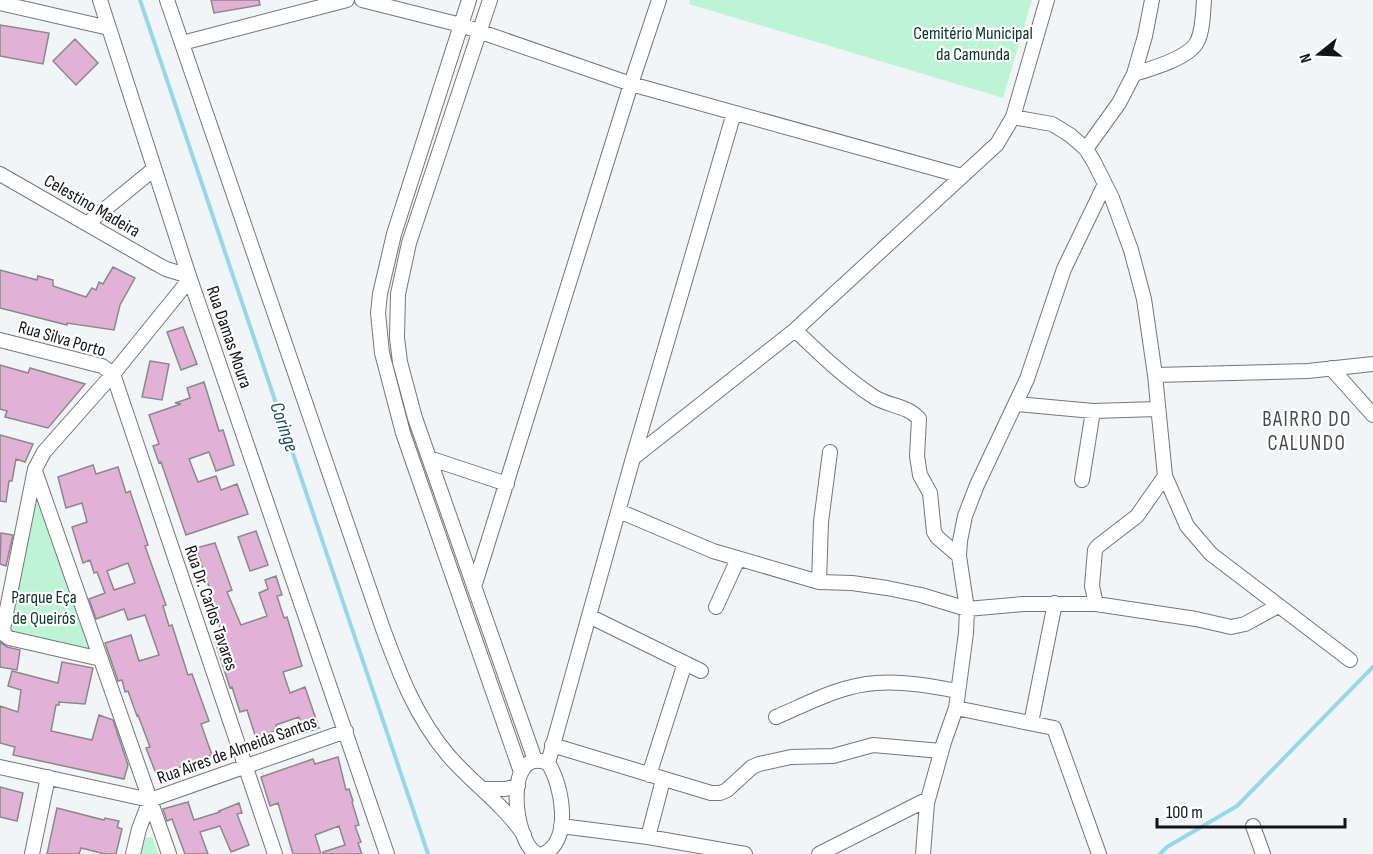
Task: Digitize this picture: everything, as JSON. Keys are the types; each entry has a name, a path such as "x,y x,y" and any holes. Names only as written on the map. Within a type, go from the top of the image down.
{"street":[{"name":"Rua Damas Moura","path":"100,0 153,169 387,854"},
{"path":"167,0 383,629 406,689 431,733 449,755 509,816 536,850"},
{"path":"182,43 305,5 347,0"},
{"path":"362,0 461,25 631,84 962,176"},
{"path":"469,0 393,234 384,269 378,313 382,353 403,433 463,604 519,779 518,809 536,850"},
{"path":"490,0 409,243 398,294 397,338 406,388 475,587 542,761 556,777 560,790 560,831 565,854"},
{"path":"463,604 475,587 659,0"},
{"path":"633,458 795,330 997,144 1013,117 1047,0"},
{"path":"1086,149 1119,103 1134,74 1152,0"},
{"path":"1134,74 1171,61 1188,51 1197,42 1204,0"},
{"path":"0,3 109,28"},
{"path":"482,789 505,789 519,779 525,764 542,761 552,745 734,113"},
{"path":"1013,117 1052,124 1070,135 1086,149 1105,184 1125,232 1144,298 1155,375 1165,476 1187,526 1211,554 1350,660"},
{"path":"88,223 153,169"},
{"name":"Celestino Madeira","path":"0,174 166,269 190,277"},
{"path":"922,854 928,799 956,708 966,633 967,609 959,556 965,516 982,475 1017,404 1064,269 1105,184"},
{"path":"100,659 9,638 5,635 3,629 35,469 44,452 113,374 190,277"},
{"path":"795,330 849,379 876,398 909,411 919,419 917,456 920,474 930,493 934,532 959,556"},
{"name":"Rua Silva Porto","path":"0,340 102,366 113,374"},
{"path":"1155,375 1332,368 1373,364"},
{"path":"1332,368 1344,385 1373,415"},
{"name":"Rua Dr. Carlos Tavares","path":"113,374 275,854"},
{"path":"1017,404 1093,411 1157,409"},
{"path":"1082,480 1093,411"},
{"path":"819,582 821,522 830,452"},
{"path":"429,458 507,484"},
{"path":"35,469 169,854"},
{"path":"1096,603 1092,586 1095,550 1137,516 1165,476"},
{"path":"619,511 698,546 819,582 852,583 887,588 921,595 967,609 1055,603 1096,603 1231,627 1245,624 1278,606"},
{"path":"716,607 738,559"},
{"path":"1032,723 1055,603"},
{"path":"589,616 701,671"},
{"path":"648,837 656,778 685,663"},
{"path":"776,717 847,688 874,683 912,683 958,691"},
{"path":"956,708 1049,726 1056,730 1099,854"},
{"name":"Rua Aires de Almeida Santos","path":"0,767 150,800 346,731"},
{"path":"552,745 704,792 720,793 727,790 753,767 791,757 833,756 873,745 941,751"},
{"path":"32,854 48,777"},
{"path":"819,854 928,799"},
{"path":"133,854 150,800"},
{"path":"1252,826 1263,854"},
{"path":"536,850 555,845 560,831"},
{"path":"560,831 648,837 745,854"}],"green space":[{"name":"Cemitério Municipal da Camunda","path":"690,0 1032,0 1003,98 689,4"},
{"name":"Parque Eça de Queirós","path":"36,499 40,500 91,649 82,651 13,631 8,625"},
{"path":"145,838 153,839 158,854 141,854"}],"building":[{"path":"211,0 259,0 260,5 214,13"},
{"path":"0,25 49,33 43,64 0,56"},
{"path":"75,39 98,63 76,85 53,61"},
{"path":"113,267 135,278 120,305 114,330 67,323 67,325 0,308 0,270 37,280 38,276 53,280 53,286 86,297 92,288 96,290 99,282 103,284"},
{"path":"183,327 197,364 181,370 167,332"},
{"path":"150,361 169,364 162,400 142,397"},
{"path":"0,365 28,373 30,368 85,384 48,428 5,417 7,411 0,409"},
{"path":"204,382 219,431 223,430 234,465 216,471 209,452 189,459 198,482 216,476 221,490 237,484 248,514 186,535 161,462 159,463 153,446 159,444 149,415 181,404 175,403 190,398 187,388"},
{"path":"0,435 33,444 25,462 16,459 12,481 9,481 6,502 0,501"},
{"path":"93,465 96,474 118,467 126,493 130,491 148,545 145,546 166,605 163,606 169,626 172,625 188,675 192,674 209,721 201,724 212,755 157,776 146,748 150,747 138,715 128,691 125,692 122,680 118,681 105,643 131,635 139,661 159,655 145,615 128,620 124,609 96,619 89,599 105,593 90,560 83,563 72,527 87,522 82,503 66,508 58,477","holes":["128,563 135,583 114,590 107,571"]},
{"path":"256,531 268,565 250,571 238,537"},
{"path":"1,533 13,535 6,566 0,564"},
{"path":"215,543 232,590 227,592 241,625 267,616 259,593 268,589 265,580 276,576 282,595 277,596 284,618 287,617 302,666 283,672 290,693 305,687 319,728 304,733 299,717 276,725 277,730 256,738 247,710 240,712 214,638 223,635 212,606 215,605 196,548"},
{"path":"0,642 7,647 20,650 17,670 0,667"},
{"path":"62,662 93,668 85,704 59,702 59,705 56,705 51,731 92,740 99,715 113,720 128,765 124,779 13,755 15,747 0,743 0,706 18,712 21,690 8,686 12,671 58,683"},
{"path":"338,757 346,790 349,789 359,825 355,826 361,842 358,843 362,854 323,854 323,852 345,845 339,826 315,835 321,854 293,854 278,803 270,806 261,777 313,759 315,764"},
{"path":"0,787 23,793 17,821 0,817"},
{"path":"188,802 194,820 239,803 242,813 237,814 249,845 231,852 220,826 200,832 208,854 185,854 172,819 167,821 163,809"},
{"path":"57,808 104,820 105,818 119,821 117,827 122,829 116,854 105,854 81,848 79,854 47,854"}],"waterway":[{"name":"Coringe","path":"140,0 428,854"},
{"path":"1160,854 1167,847 1237,806 1373,667"}],"district":[{"name":"BAIRRO DO CALUNDO","path":"1307,431"}]}
